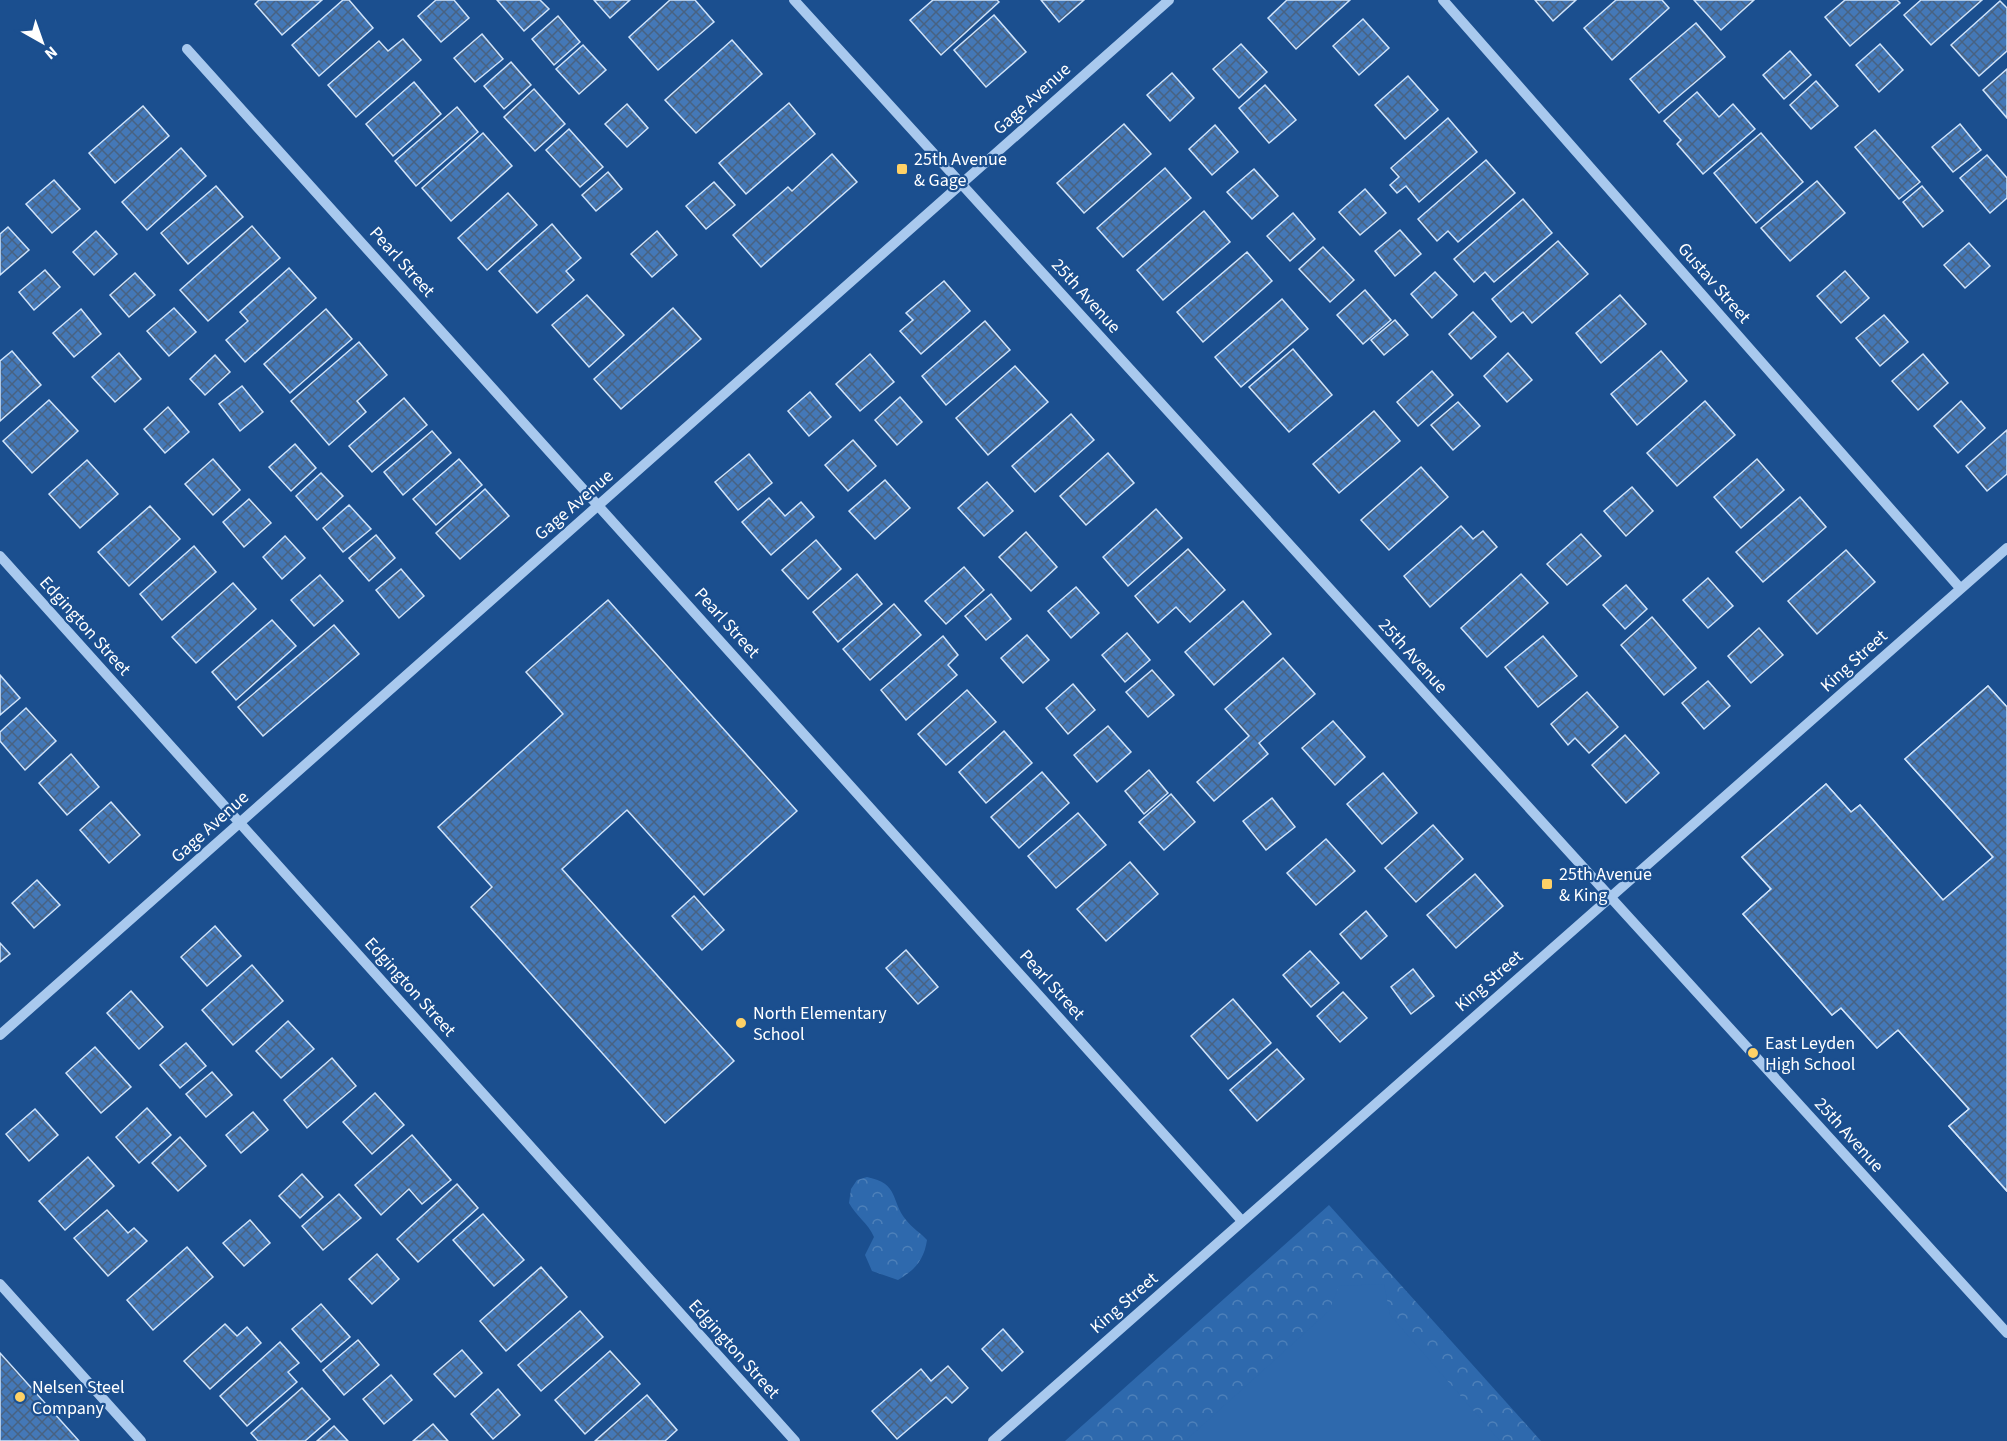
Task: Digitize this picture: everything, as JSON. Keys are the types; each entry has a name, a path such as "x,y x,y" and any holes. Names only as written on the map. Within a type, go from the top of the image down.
{"street":[{"name":"25th Avenue","path":"794,0 2007,1333"},
{"name":"Gage Avenue","path":"0,1035 1169,0"},
{"name":"Gustav Street","path":"1443,0 1960,588"},
{"name":"Pearl Street","path":"187,49 1242,1221"},
{"name":"King Street","path":"993,1441 1424,1058 1610,898 2007,548"},
{"name":"Edgington Street","path":"0,556 795,1441"},
{"path":"0,1284 141,1441"}],"green space":[{"path":"867,1177 890,1188 901,1213 911,1226 927,1240 918,1264 898,1280 872,1271 865,1255 874,1237 849,1203 851,1189 857,1180"},
{"path":"1329,1205 1541,1441 1065,1441"},
{"path":"1384,1284 1390,1315 1500,1441 1185,1441 1329,1311 1339,1286"}],"building":[{"path":"259,0 322,0 282,35 255,4"},
{"path":"343,0 349,0 373,28 319,76 292,45"},
{"path":"436,0 454,0 469,18 441,42 418,16"},
{"path":"497,0 540,0 549,9 524,31"},
{"path":"594,0 630,0 610,18"},
{"path":"670,0 695,0 714,22 658,70 629,37"},
{"path":"933,0 997,0 999,2 941,55 910,20"},
{"path":"1041,0 1084,0 1059,22"},
{"path":"1287,0 1350,0 1296,49 1268,18"},
{"path":"1535,0 1576,0 1553,21"},
{"path":"1616,0 1662,0 1669,8 1612,60 1584,28"},
{"path":"1694,0 1754,0 1721,30"},
{"path":"1845,0 1897,0 1900,3 1850,46 1825,17"},
{"path":"1921,0 1982,0 1931,45 1904,15"},
{"path":"2000,1 2007,8 2007,51 1979,76 1951,45"},
{"path":"994,15 1026,52 986,87 954,50"},
{"path":"558,16 580,42 554,65 532,39"},
{"path":"1363,19 1389,48 1359,75 1333,46"},
{"path":"1696,23 1725,57 1659,113 1630,79"},
{"path":"482,34 503,59 475,82 454,58"},
{"path":"403,39 421,60 356,117 328,85 379,41 388,51"},
{"path":"732,40 762,74 696,133 665,100"},
{"path":"1241,44 1267,72 1239,98 1213,69"},
{"path":"1880,44 1903,70 1879,92 1856,65"},
{"path":"583,45 606,70 579,94 556,69"},
{"path":"1790,51 1811,75 1784,99 1763,75"},
{"path":"511,62 531,85 504,109 484,86"},
{"path":"2007,69 2007,118 1983,90"},
{"path":"1172,73 1194,98 1170,121 1147,95"},
{"path":"1408,76 1438,110 1405,139 1375,105"},
{"path":"1816,81 1838,106 1811,129 1790,105"},
{"path":"414,82 441,114 393,156 366,124"},
{"path":"1265,85 1296,120 1269,143 1239,108"},
{"path":"534,89 565,124 535,151 504,117"},
{"path":"1697,92 1719,117 1733,104 1755,129 1703,174 1677,144 1681,140 1664,121"},
{"path":"789,103 815,134 746,194 719,163"},
{"path":"627,104 648,128 627,147 605,124"},
{"path":"143,106 169,136 115,183 89,153"},
{"path":"457,107 478,132 416,186 395,161"},
{"path":"1448,118 1477,152 1419,202 1406,186 1397,193 1390,185 1399,177 1391,168"},
{"path":"1124,124 1151,154 1084,213 1057,183"},
{"path":"1960,124 1981,150 1953,172 1932,147"},
{"path":"1215,125 1238,152 1212,175 1189,149"},
{"path":"569,129 603,167 580,187 546,150"},
{"path":"1875,130 1920,182 1899,199 1855,147"},
{"path":"483,133 512,166 451,221 422,188"},
{"path":"1761,133 1803,182 1756,223 1714,173"},
{"path":"181,148 206,176 147,230 122,202"},
{"path":"832,154 857,182 761,267 733,235 788,187 792,191"},
{"path":"1987,155 2007,178 2007,198 1990,213 1960,178"},
{"path":"1486,160 1515,193 1458,242 1448,231 1437,241 1418,219"},
{"path":"1165,168 1191,198 1123,257 1097,228"},
{"path":"1254,169 1278,196 1252,219 1227,192"},
{"path":"608,172 622,189 596,211 582,195"},
{"path":"54,180 80,209 52,233 26,204"},
{"path":"1817,181 1845,213 1790,261 1761,228"},
{"path":"714,182 735,205 706,229 686,206"},
{"path":"216,186 243,217 188,264 161,233"},
{"path":"1922,186 1943,211 1923,227 1903,202"},
{"path":"1365,189 1386,213 1360,235 1339,212"},
{"path":"508,193 537,225 487,270 458,238"},
{"path":"1523,199 1552,233 1494,282 1485,272 1474,282 1454,259"},
{"path":"1204,211 1230,242 1163,300 1137,270"},
{"path":"1293,213 1315,239 1290,261 1267,236"},
{"path":"552,224 581,258 566,271 574,280 537,313 499,271"},
{"path":"252,226 280,258 208,321 180,290"},
{"path":"8,227 29,250 0,275 0,234"},
{"path":"1400,230 1421,254 1395,276 1375,251"},
{"path":"96,231 117,254 94,275 73,252"},
{"path":"657,231 677,255 652,277 631,254"},
{"path":"1558,241 1588,274 1532,323 1523,312 1511,322 1492,299"},
{"path":"1969,243 1990,266 1965,288 1944,265"},
{"path":"1323,247 1354,280 1330,302 1299,269"},
{"path":"1247,252 1272,281 1203,342 1177,312"},
{"path":"289,268 316,298 245,362 226,340 248,321 240,312"},
{"path":"45,270 60,287 34,310 19,292"},
{"path":"1845,271 1869,298 1841,323 1817,296"},
{"path":"1435,272 1457,295 1432,318 1411,294"},
{"path":"135,273 155,295 129,317 110,295"},
{"path":"944,281 970,311 921,354 900,331 913,320 906,313"},
{"path":"1365,290 1391,320 1363,344 1337,315"},
{"path":"587,295 624,335 589,367 552,325"},
{"path":"1620,295 1646,324 1601,363 1576,333"},
{"path":"1282,299 1308,329 1241,387 1215,357"},
{"path":"174,308 196,332 169,356 147,331"},
{"path":"673,308 701,339 621,409 594,379"},
{"path":"81,309 101,334 74,357 53,333"},
{"path":"326,309 352,339 290,393 264,364"},
{"path":"1473,312 1496,337 1471,359 1449,334"},
{"path":"1884,315 1908,342 1880,366 1856,338"},
{"path":"1395,320 1408,335 1384,355 1371,340"},
{"path":"985,321 1010,350 946,405 922,376"},
{"path":"359,342 387,375 357,401 366,412 329,445 291,401"},
{"path":"1293,349 1332,395 1289,432 1249,387"},
{"path":"12,351 41,385 0,421 0,361"},
{"path":"1661,351 1687,381 1637,425 1611,394"},
{"path":"119,353 141,379 115,402 92,377"},
{"path":"1508,353 1532,380 1507,402 1484,376"},
{"path":"870,354 894,382 860,411 836,384"},
{"path":"1923,354 1948,383 1918,410 1892,381"},
{"path":"215,355 230,372 205,395 190,379"},
{"path":"1015,366 1048,402 988,455 956,418"},
{"path":"1432,371 1453,395 1418,426 1397,402"},
{"path":"242,386 263,412 240,431 219,404"},
{"path":"810,392 831,417 809,436 788,411"},
{"path":"900,397 922,422 897,445 875,420"},
{"path":"404,398 427,425 372,472 349,446"},
{"path":"49,400 78,431 32,473 3,441"},
{"path":"1705,401 1735,435 1677,486 1647,453"},
{"path":"1961,401 1985,428 1958,453 1934,426"},
{"path":"1458,402 1480,426 1453,450 1431,425"},
{"path":"168,407 189,432 165,453 144,429"},
{"path":"1374,411 1400,441 1339,493 1313,464"},
{"path":"1071,414 1094,440 1035,492 1012,466"},
{"path":"2007,430 2007,474 1987,491 1966,466"},
{"path":"432,431 451,453 403,495 384,472"},
{"path":"853,440 876,466 848,491 825,465"},
{"path":"295,444 316,468 291,491 269,467"},
{"path":"1108,453 1134,483 1086,525 1060,496"},
{"path":"749,454 772,483 738,510 715,482"},
{"path":"213,459 240,490 213,515 185,484"},
{"path":"459,459 482,485 436,525 413,499"},
{"path":"1757,459 1784,490 1741,528 1714,497"},
{"path":"87,460 118,494 80,528 49,494"},
{"path":"1421,467 1448,497 1389,550 1361,520"},
{"path":"321,473 343,496 317,520 296,496"},
{"path":"885,480 910,508 875,539 849,511"},
{"path":"987,482 1013,511 984,536 958,508"},
{"path":"1632,487 1653,511 1626,536 1604,511"},
{"path":"485,489 509,516 460,559 436,533"},
{"path":"1800,497 1826,527 1763,582 1736,552"},
{"path":"769,498 785,516 801,502 814,517 771,555 742,522"},
{"path":"249,499 271,523 244,547 223,522"},
{"path":"349,505 371,529 343,552 323,528"},
{"path":"150,506 180,539 129,586 98,552"},
{"path":"1156,509 1182,538 1128,586 1103,557"},
{"path":"1461,526 1473,539 1483,531 1497,547 1430,607 1404,576"},
{"path":"1026,532 1057,567 1031,591 999,557"},
{"path":"1581,534 1601,556 1567,585 1547,564"},
{"path":"376,535 395,558 369,581 349,558"},
{"path":"285,536 305,558 282,579 263,557"},
{"path":"816,540 841,569 808,599 782,570"},
{"path":"194,546 216,572 162,620 140,594"},
{"path":"1188,549 1225,590 1190,622 1176,607 1158,623 1135,596"},
{"path":"1846,550 1875,582 1817,634 1788,601"},
{"path":"964,567 984,590 946,624 925,601"},
{"path":"401,569 424,596 399,618 376,590"},
{"path":"857,574 882,604 838,642 813,612"},
{"path":"1521,574 1548,603 1487,657 1461,628"},
{"path":"320,575 343,601 314,626 291,600"},
{"path":"1708,578 1733,606 1708,628 1683,600"},
{"path":"233,583 256,609 196,663 172,637"},
{"path":"1626,585 1647,609 1625,629 1603,605"},
{"path":"1076,587 1099,613 1071,638 1048,611"},
{"path":"991,594 1011,619 986,640 965,616"},
{"path":"608,600 797,811 704,895 627,810 562,869 734,1061 665,1123 471,907 492,887 438,827 563,714 526,672"},
{"path":"1243,601 1271,634 1214,685 1185,652"},
{"path":"894,604 921,635 870,680 843,649"},
{"path":"1652,617 1696,668 1664,695 1621,645"},
{"path":"272,620 296,646 236,700 212,672"},
{"path":"334,625 359,654 263,736 238,707"},
{"path":"1759,628 1783,655 1751,683 1728,656"},
{"path":"1127,633 1150,660 1125,682 1102,655"},
{"path":"1027,635 1049,660 1023,683 1001,658"},
{"path":"943,636 958,655 948,665 957,675 906,720 881,690"},
{"path":"1543,636 1577,676 1538,707 1505,667"},
{"path":"1283,658 1315,694 1259,743 1268,754 1214,801 1197,782 1249,736 1225,709"},
{"path":"1152,670 1174,695 1148,717 1126,692"},
{"path":"0,675 20,698 0,715"},
{"path":"1708,681 1730,706 1704,729 1682,703"},
{"path":"1073,684 1095,710 1068,734 1046,708"},
{"name":"East Leyden High School","path":"1988,686 2007,707 2007,950 1969,983 2007,1024 2007,1191 1949,1126 1969,1109 1898,1030 1877,1048 1841,1008 1832,1015 1743,914 1771,889 1742,857 1826,784 1851,812 1860,805 1943,900 1993,857 1905,759"},
{"name":"East Leyden High School","path":"1988,686 2007,707 2007,1191 1949,1126 1969,1109 1898,1030 1877,1048 1841,1008 1832,1015 1743,914 1771,889 1742,857 1826,784 1851,812 1860,805 1943,900 1993,857 1905,759"},
{"path":"967,690 996,722 946,765 918,734"},
{"path":"1587,692 1618,727 1589,753 1575,738 1568,745 1551,724"},
{"path":"26,708 56,741 25,770 0,741 0,732"},
{"path":"1333,721 1365,757 1335,785 1302,748"},
{"path":"1108,726 1131,752 1097,782 1074,755"},
{"path":"1004,731 1032,763 986,803 959,772"},
{"path":"1625,735 1659,773 1626,803 1592,765"},
{"path":"71,754 99,787 67,815 39,783"},
{"path":"1149,770 1168,793 1144,814 1125,791"},
{"path":"1042,772 1069,803 1019,848 991,817"},
{"path":"1383,773 1417,813 1382,844 1347,804"},
{"path":"1171,794 1195,822 1164,850 1139,822"},
{"path":"1272,798 1295,827 1266,850 1243,821"},
{"path":"111,802 140,835 109,863 80,830"},
{"path":"1078,813 1106,845 1056,888 1028,856"},
{"path":"1433,825 1463,859 1416,902 1385,868"},
{"path":"1326,839 1355,871 1316,905 1287,873"},
{"path":"1130,862 1158,894 1106,941 1077,909"},
{"path":"1475,874 1503,906 1456,948 1427,915"},
{"path":"37,880 60,905 34,928 12,903"},
{"path":"694,896 724,930 702,950 672,916"},
{"path":"1366,911 1387,936 1361,959 1340,934"},
{"path":"215,926 241,956 207,986 181,957"},
{"path":"0,943 10,954 0,962"},
{"path":"906,950 938,987 918,1004 886,968"},
{"path":"1310,951 1339,983 1311,1007 1283,975"},
{"path":"252,965 283,1001 233,1045 202,1010"},
{"path":"1413,969 1434,996 1411,1014 1391,987"},
{"path":"131,991 163,1027 139,1049 107,1013"},
{"path":"1343,992 1367,1018 1340,1042 1317,1016"},
{"path":"1233,999 1271,1043 1228,1079 1191,1036"},
{"path":"288,1021 314,1049 281,1078 256,1051"},
{"path":"186,1043 206,1066 180,1088 160,1065"},
{"path":"95,1047 131,1087 101,1113 66,1073"},
{"path":"1277,1049 1304,1079 1257,1121 1230,1090"},
{"path":"332,1058 356,1086 307,1128 284,1100"},
{"path":"212,1072 232,1095 206,1117 186,1094"},
{"path":"375,1093 404,1125 372,1154 343,1122"},
{"path":"147,1108 171,1135 139,1163 116,1137"},
{"path":"35,1109 58,1135 29,1161 6,1134"},
{"path":"253,1112 268,1130 241,1153 226,1135"},
{"path":"412,1135 451,1180 422,1204 409,1189 381,1215 355,1185"},
{"path":"180,1137 206,1166 178,1191 152,1163"},
{"path":"88,1157 114,1186 65,1230 39,1201"},
{"path":"302,1174 323,1197 300,1218 279,1196"},
{"path":"457,1184 478,1208 418,1262 397,1239"},
{"path":"339,1194 361,1218 323,1250 302,1226"},
{"path":"107,1210 128,1233 134,1228 147,1241 108,1276 74,1238"},
{"path":"483,1214 524,1260 494,1286 453,1240"},
{"path":"250,1220 270,1243 244,1266 223,1243"},
{"path":"187,1247 213,1277 153,1330 127,1300"},
{"path":"377,1254 399,1279 372,1304 349,1279"},
{"path":"541,1267 567,1297 506,1351 480,1321"},
{"path":"321,1304 350,1337 321,1362 292,1329"},
{"path":"580,1311 603,1337 541,1391 518,1365"},
{"path":"225,1324 237,1336 247,1327 261,1343 210,1389 184,1361"},
{"path":"1003,1329 1023,1352 1002,1371 982,1349"},
{"path":"358,1340 379,1365 344,1395 323,1370"},
{"path":"280,1342 299,1363 288,1372 297,1382 247,1426 220,1396"},
{"path":"462,1350 482,1373 455,1397 434,1374"},
{"path":"610,1351 640,1384 585,1434 555,1400"},
{"name":"Nelsen Steel Company","path":"0,1353 79,1441 0,1441"},
{"path":"948,1366 968,1388 952,1403 946,1397 897,1439 872,1411 921,1369 931,1381"},
{"path":"391,1375 412,1400 384,1424 363,1399"},
{"path":"302,1388 330,1419 305,1441 258,1441 251,1433"},
{"path":"498,1389 520,1415 493,1439 471,1414"},
{"path":"647,1395 677,1430 665,1441 595,1441"},
{"path":"433,1424 448,1441 413,1441"},
{"path":"334,1426 348,1441 317,1441"}],"place":[{"name":"25th Avenue & Gage","path":"902,169"},
{"name":"25th Avenue & King","path":"1547,884"},
{"name":"North Elementary School","path":"741,1023"},
{"name":"East Leyden High School","path":"1753,1053"},
{"name":"Nelsen Steel Company","path":"20,1397"}]}
